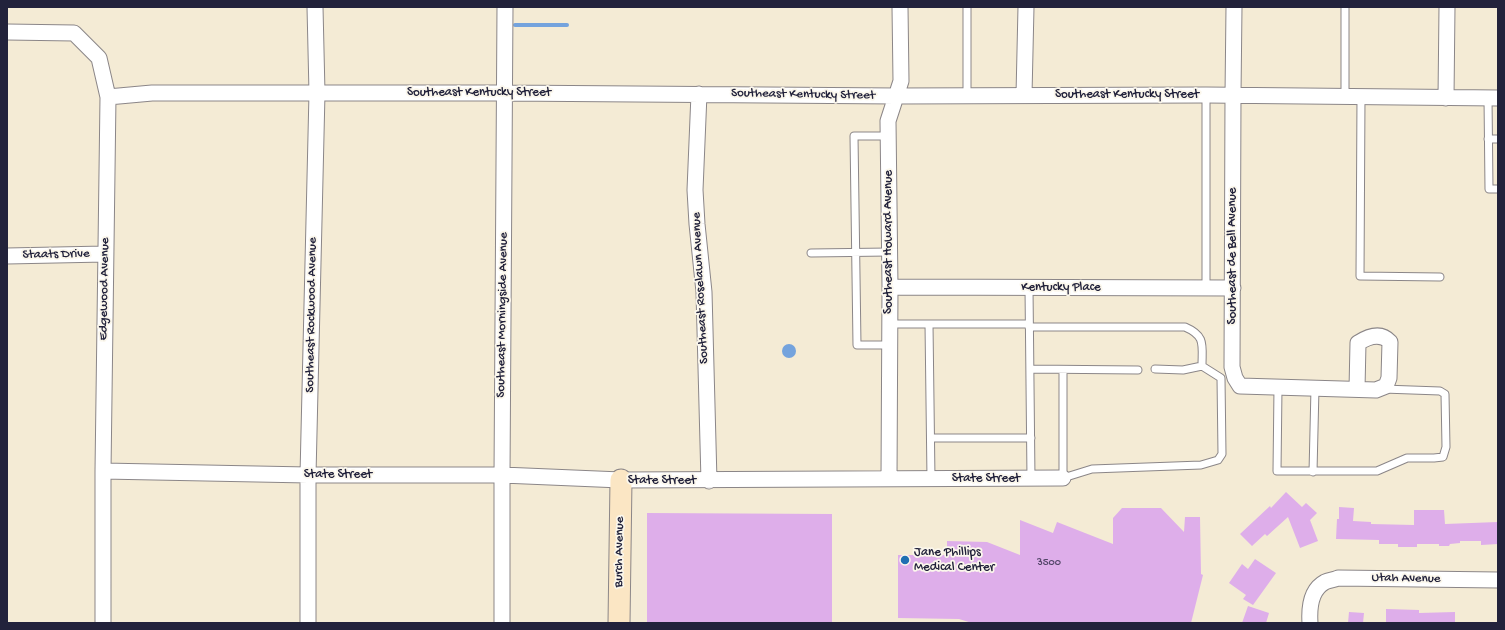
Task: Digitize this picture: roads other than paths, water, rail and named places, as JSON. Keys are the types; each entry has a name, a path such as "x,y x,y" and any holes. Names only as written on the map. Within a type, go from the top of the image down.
{"street":[{"name":"Southeast Rockwood Avenue","path":"308,623 308,475 317,93 315,7"},
{"name":"Southeast Morningside Avenue","path":"502,623 506,7"},
{"name":"Southeast Howard Avenue","path":"889,479 890,287 888,121 901,81 900,7"},
{"path":"1024,95 1026,7"},
{"name":"Southeast de Bell Avenue","path":"1234,7 1232,95 1232,368 1235,378 1240,386 1358,390 1380,389"},
{"path":"1446,7 1446,98"},
{"name":"Edgewood Avenue","path":"7,32 74,33 99,58 108,96 105,254 103,623"},
{"name":"Southeast Kentucky Street","path":"108,96 152,93 506,93 896,96 1232,95 1493,98"},
{"name":"Southeast Roselawn Avenue","path":"699,94 695,190 704,292 709,481"},
{"name":"Staats Drive","path":"7,256 105,254"},
{"name":"Kentucky Place","path":"890,287 1233,288"},
{"path":"1358,390 1358,343 1375,335 1386,338 1390,342 1389,378 1386,386 1380,389"},
{"name":"State Street","path":"103,470 308,475 502,475 621,480 709,481 1063,478"},
{"name":"Burch Avenue","path":"619,623 621,480"},
{"name":"Utah Avenue","path":"1310,623 1311,599 1316,589 1325,582 1338,578 1498,580"}],"lane":[{"path":"967,95 968,7"},
{"path":"1345,7 1345,96"},
{"path":"1206,95 1206,288"},
{"path":"1361,97 1360,276 1440,276"},
{"path":"1493,98 1488,139 1489,189 1498,189"},
{"path":"888,136 854,136 857,346 890,346"},
{"path":"1488,139 1498,139"},
{"path":"811,253 889,252"},
{"path":"1029,288 1031,479"},
{"path":"890,324 1184,327 1195,332 1201,339 1202,366 1183,370 1155,369"},
{"path":"929,324 931,479"},
{"name":"State Street","path":"1063,478 1092,469 1191,466 1218,460 1222,454 1223,443 1222,378 1202,366"},
{"path":"1030,369 1138,370"},
{"path":"1063,370 1063,478"},
{"path":"1278,388 1277,471 1376,471 1407,458 1443,457 1446,447 1445,394 1440,391 1380,389"},
{"path":"1313,472 1315,388"},
{"path":"930,438 1031,438"}],"water":[{"path":"786,344 792,344 796,348 796,354 792,358 786,358 782,354 782,348"}],"waterway":[{"path":"515,25 567,25"}],"place":[{"name":"Jane Phillips Medical Center","path":"905,560"}]}
